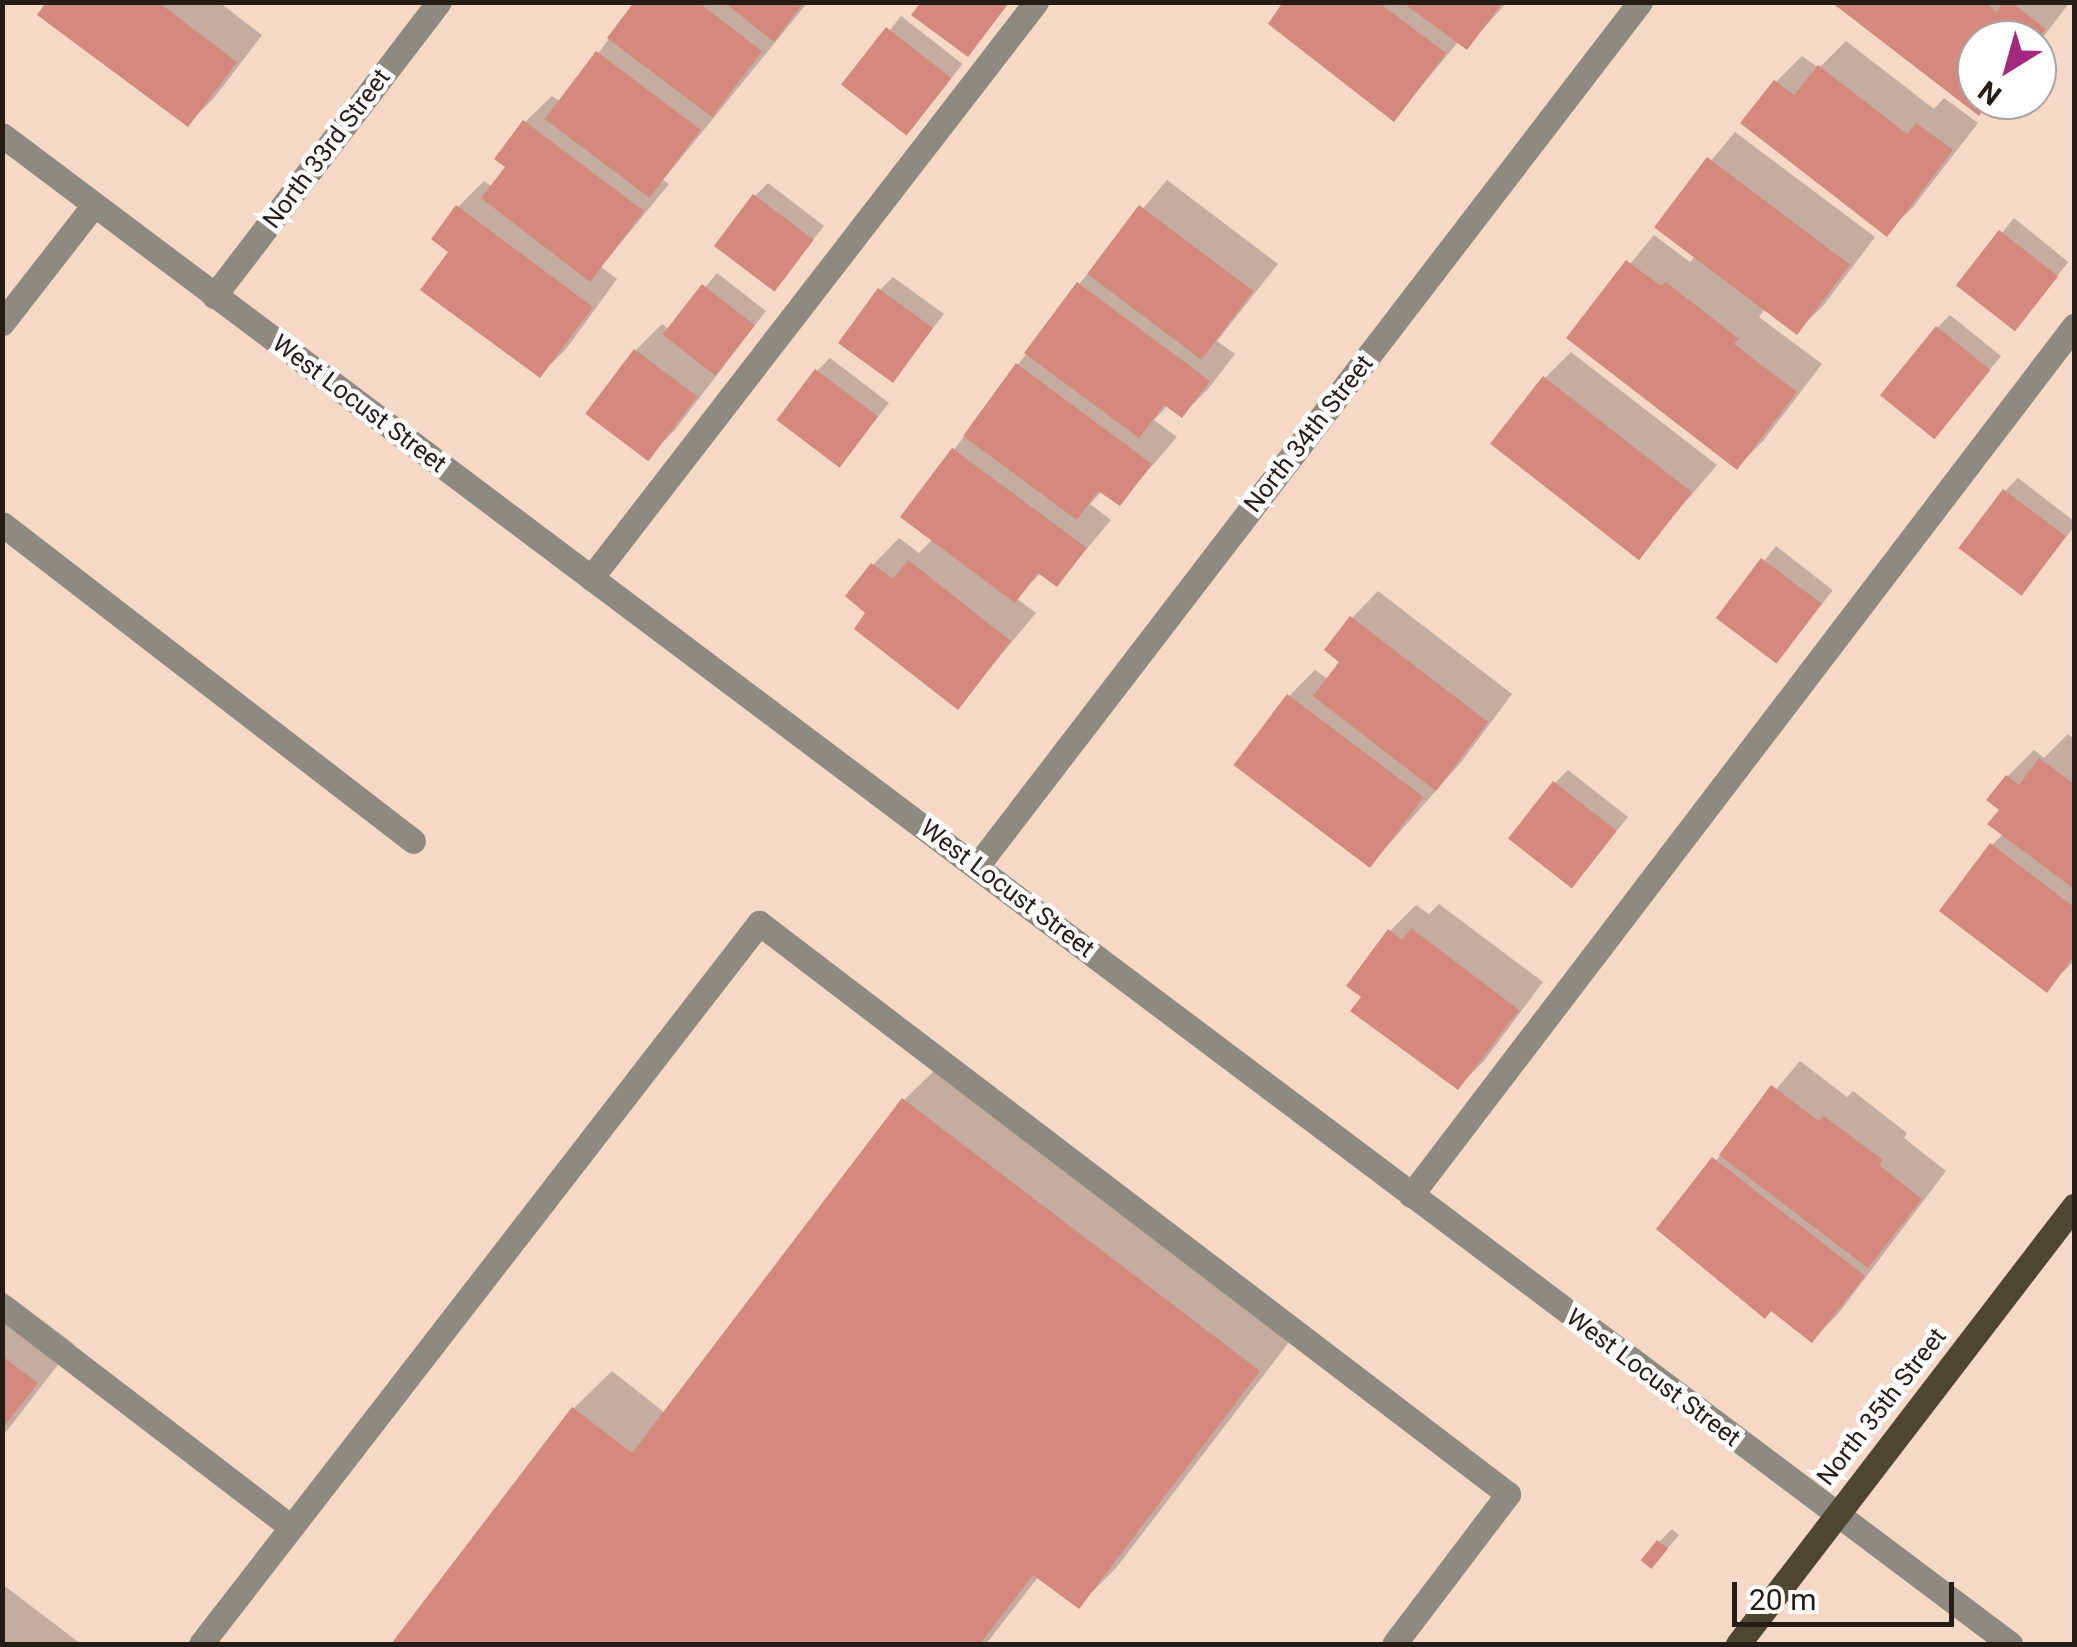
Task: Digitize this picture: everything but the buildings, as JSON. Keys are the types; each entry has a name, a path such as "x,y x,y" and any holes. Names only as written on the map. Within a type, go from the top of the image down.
{"main road":[{"name":"North 35th Street","path":"1738,1644 2074,1206"}],"street":[{"name":"North 33rd Street","path":"214,296 439,2"},
{"path":"591,578 1036,2"},
{"name":"North 34th Street","path":"978,866 1640,2"},
{"name":"West Locust Street","path":"2,136 2010,1644"},
{"path":"2,323 94,204"},
{"path":"1411,1196 2074,326"},
{"path":"2,524 413,841"},
{"path":"200,1644 759,922 1508,1494 1394,1644"},
{"path":"2,1306 291,1527"}]}
